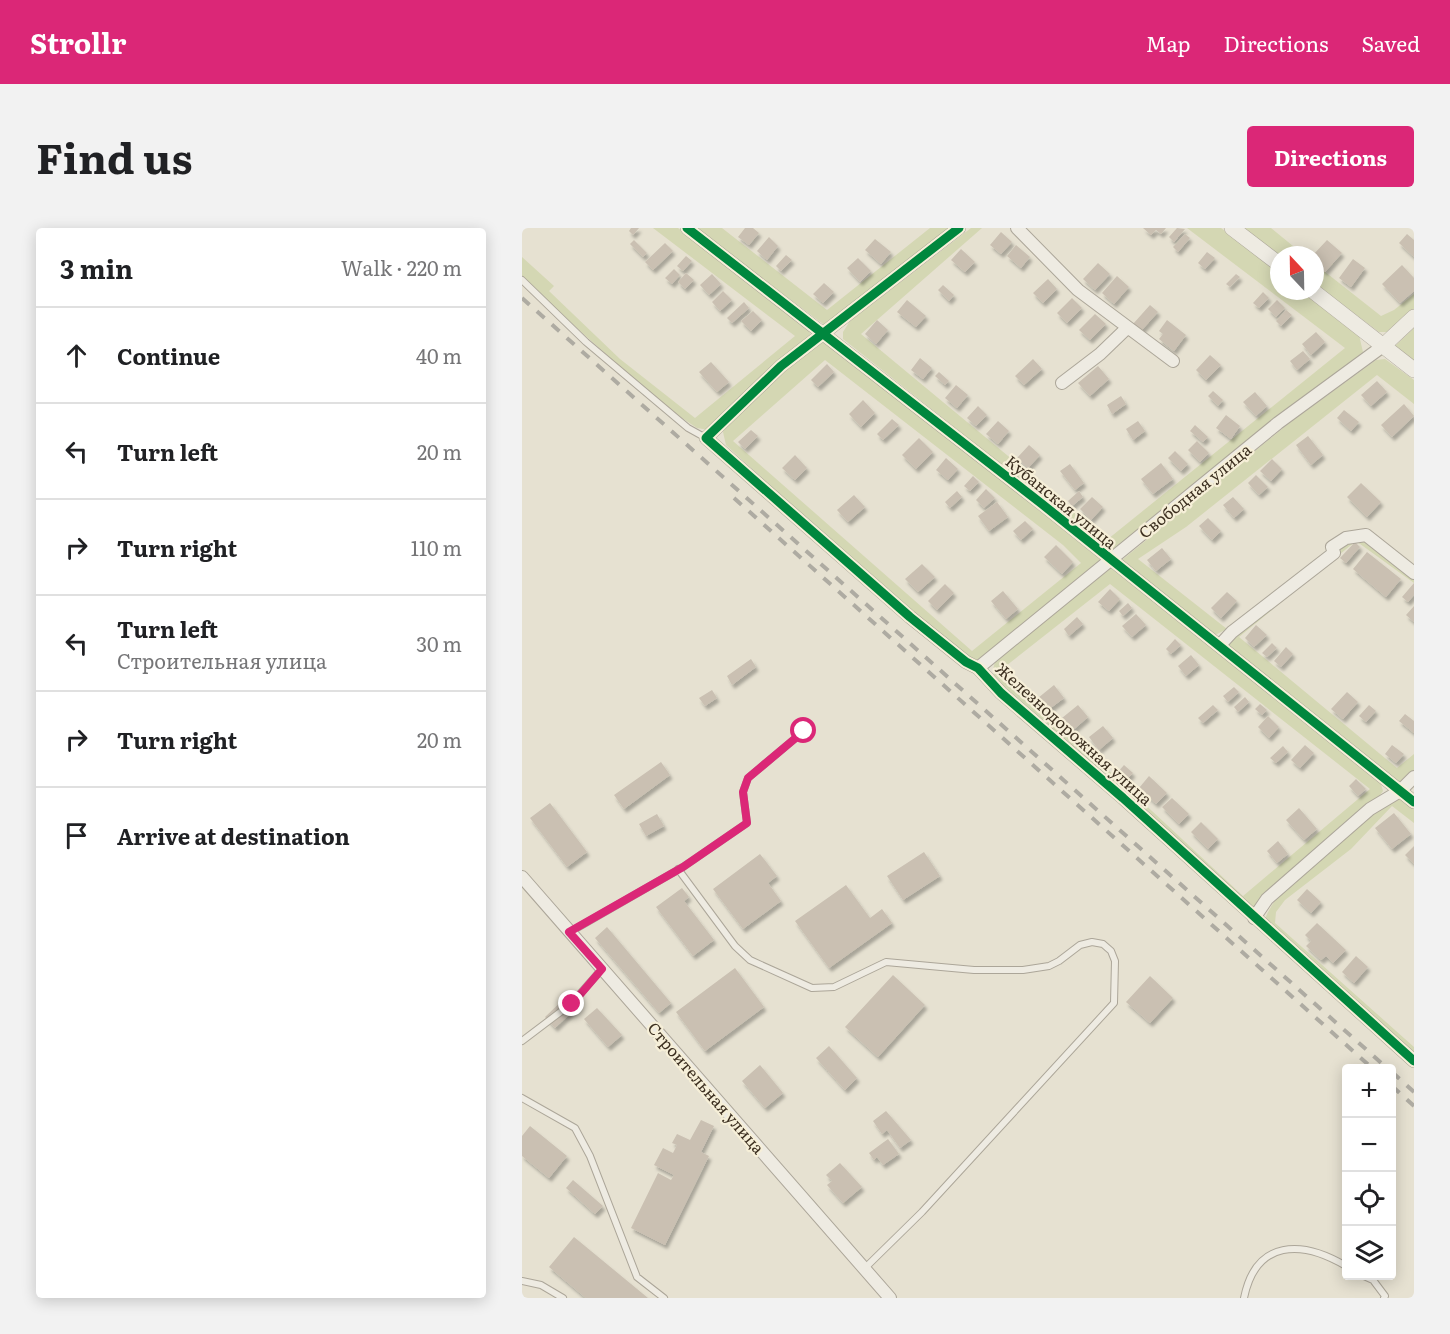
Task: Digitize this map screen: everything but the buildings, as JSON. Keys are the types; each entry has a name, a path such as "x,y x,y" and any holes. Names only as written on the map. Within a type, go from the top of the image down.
{"street":[{"name":"Кубанская улица","path":"687,228 1220,645 1414,802"},
{"path":"706,438 781,366 959,228"},
{"path":"1017,228 1078,290 1173,362"},
{"path":"1232,228 1270,257"},
{"path":"1324,300 1414,370"},
{"name":"Свободная улица","path":"978,668 1278,423 1383,346 1414,317"},
{"path":"1062,383 1100,354 1127,328"},
{"name":"Железнодорожная улица","path":"706,438 910,617 966,662 978,668 1001,693 1123,798 1414,1061"},
{"path":"1220,645 1232,632 1334,553 1332,547 1346,538 1366,535 1414,573"},
{"path":"1254,918 1267,899 1370,809 1400,791 1414,777"},
{"name":"Строительная улица","path":"522,877 891,1298"}],"lane":[{"path":"522,280 586,342 688,429 706,438"},
{"path":"569,932 678,869 747,823 743,792 748,778 804,731"},
{"path":"678,869 735,946 750,960 812,988 834,987 886,962 974,970 1023,970 1049,966 1080,945 1092,942 1102,944 1111,951 1116,969 1114,1003 922,1212 865,1268"},
{"path":"522,1041 572,1004 602,969"},
{"path":"522,1098 575,1128 594,1166 637,1277 664,1298"},
{"path":"1244,1298 1253,1269 1271,1253 1299,1248 1310,1249 1342,1264"},
{"path":"1373,1280 1385,1296 1384,1298"},
{"path":"522,1281 541,1285 563,1298"}],"green space":[{"path":"653,228 678,228 808,329 811,336 709,430 697,428 664,406 522,279 522,257 554,286 549,291 620,359 695,418 795,336"},
{"path":"695,228 722,228 827,310 930,228 952,228 833,324 823,324"},
{"path":"971,228 982,228 861,334 1108,539 1345,348 1282,300 1314,300 1359,335 1363,352 1112,552 843,339 843,332 850,321"},
{"path":"1187,228 1221,228 1270,266 1270,291"},
{"path":"1242,228 1271,228 1293,246 1270,246 1270,248"},
{"path":"1324,271 1381,316 1394,310 1414,294 1414,311 1389,332 1379,332 1324,291"},
{"path":"1414,328 1414,361 1395,346"},
{"path":"824,342 1015,489 1104,562 979,662 965,658 907,611 726,445 723,432 730,423 786,367 814,346","holes":["825,360 1063,545 1081,563 972,651 733,441"]},
{"path":"1385,359 1414,380 1414,404 1377,375 1186,527 1138,559 1227,629 1215,635 1204,628 1122,560 1288,424 1376,360"},
{"path":"1357,539 1367,542 1414,580 1414,583 1356,541 1239,637 1397,768 1414,754 1414,771 1401,783 1395,781 1226,644 1348,542"},
{"path":"1110,566 1381,784 1383,791 1376,801 1253,909 999,687 994,672 997,658","holes":["1110,584 1370,789 1243,896 1061,726 997,673"]},
{"path":"1394,797 1414,807 1414,823 1392,806 1351,849 1285,900 1276,912 1275,923 1414,1047 1414,1055 1265,920 1271,907 1301,873 1342,837"}],"railway":[{"path":"522,298 1383,1064"},
{"path":"734,498 1368,1064"},
{"path":"1396,1076 1414,1092"},
{"path":"1396,1090 1414,1106"}],"cycle path":[{"path":"687,228 1042,504 1414,802"},
{"path":"959,228 781,366 706,438 910,617 966,662 978,668 1001,693 1123,798 1414,1061"}],"route":[{"path":"572,1004 602,969 569,932 683,867 747,823 743,792 748,778 804,731"}]}
